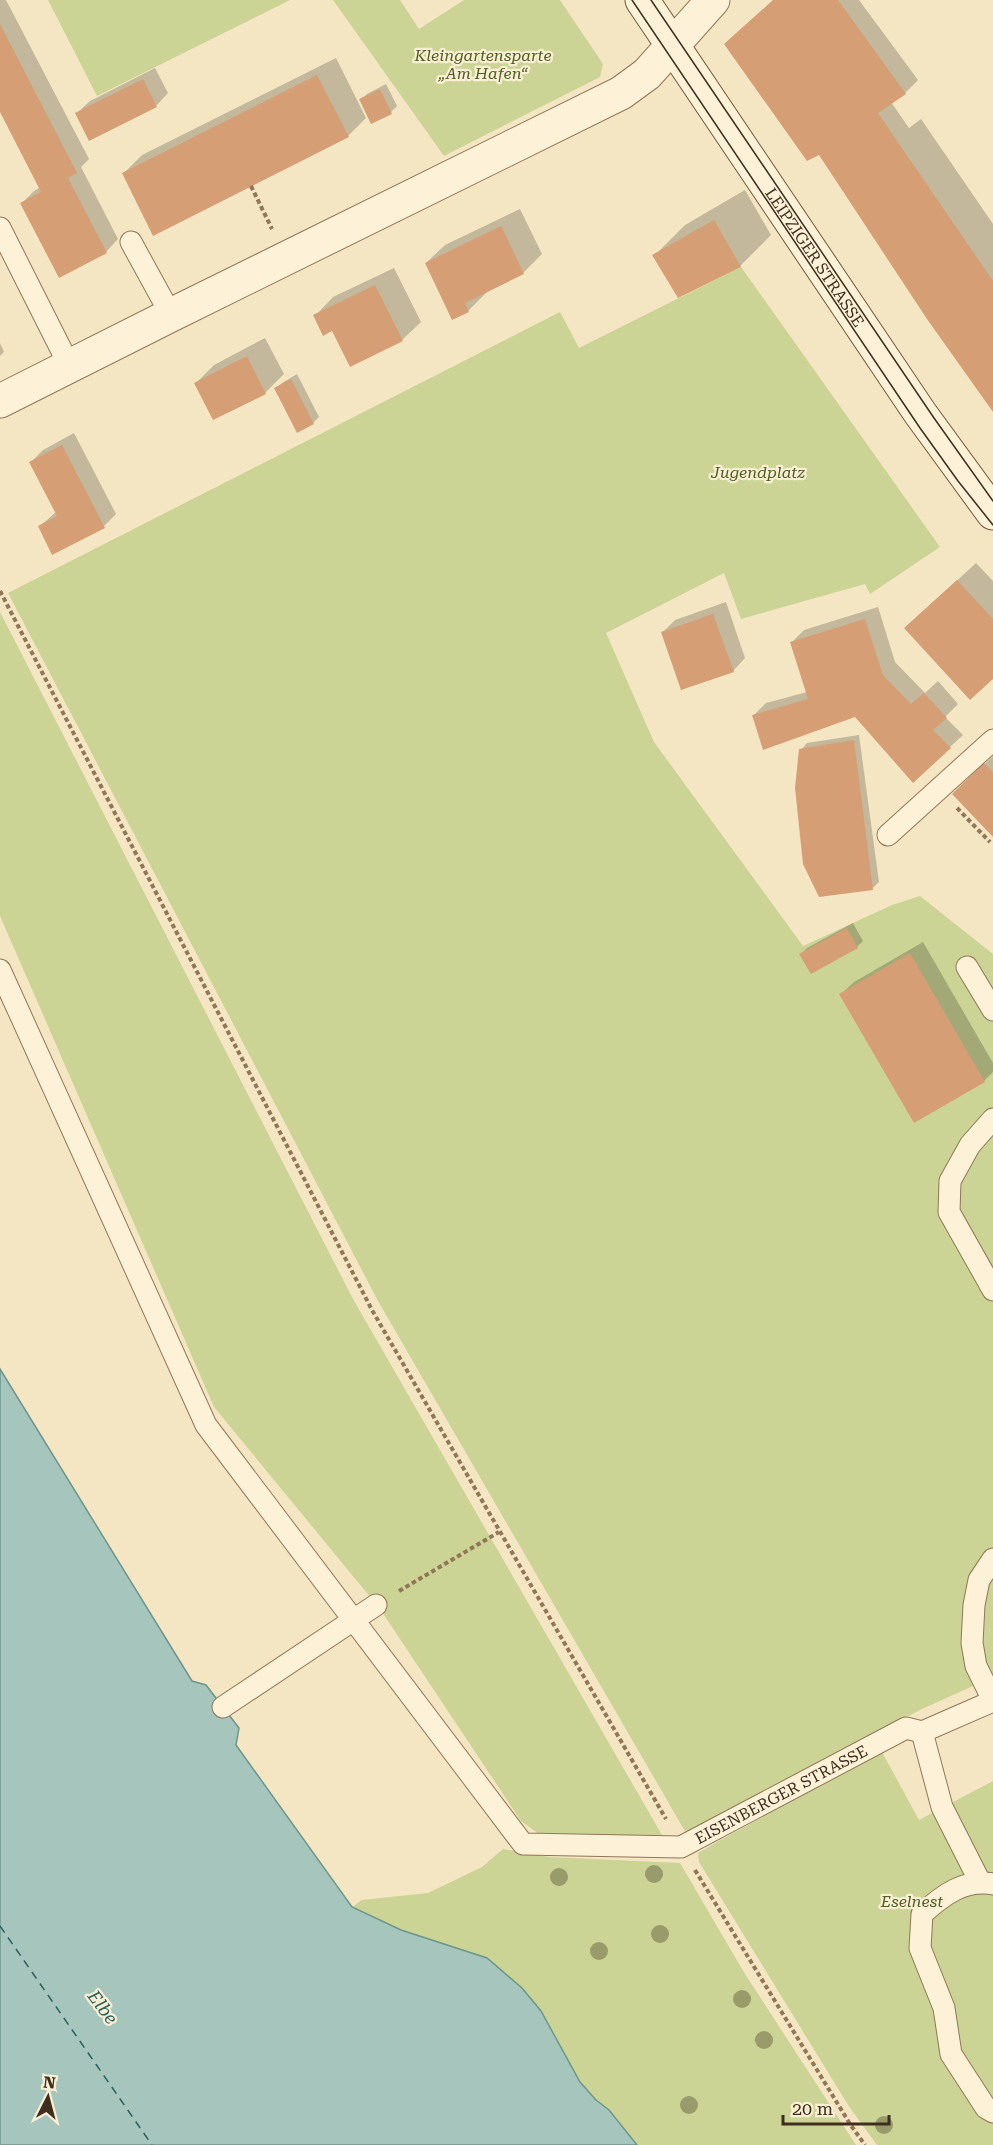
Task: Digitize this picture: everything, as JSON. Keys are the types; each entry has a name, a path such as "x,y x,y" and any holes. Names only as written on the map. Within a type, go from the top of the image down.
{"street":[{"name":"LEIPZIGER STRASSE","path":"642,0 920,413 993,513"},
{"path":"0,401 621,93 647,74 713,0"}],"lane":[{"path":"0,228 69,366"},
{"path":"131,242 171,315"},
{"path":"888,835 993,740"},
{"path":"968,967 993,1010"},
{"path":"0,970 206,1425 353,1620"},
{"path":"993,1119 970,1145 950,1181 949,1212 993,1290"},
{"path":"993,1559 979,1580 974,1605 972,1642 976,1666 993,1700"},
{"path":"223,1707 376,1605"},
{"name":"EISENBERGER STRASSE","path":"353,1620 523,1844 681,1847 906,1728 922,1732 993,1700"},
{"path":"922,1732 942,1807 987,1883 957,1888 922,1914 920,1948 944,2008 951,2054 986,2108 993,2112"}],"path":[{"path":"251,186 262,211"},
{"path":"0,591 372,1310 681,1847 865,2145"},
{"path":"939,789 990,842"},
{"path":"376,1605 499,1532"}],"green space":[{"path":"48,0 290,0 97,96"},
{"name":"Kleingartensparte „Am Hafen“","path":"333,0 400,0 419,29 464,0 560,0 603,64 600,77 444,156"},
{"name":"Jugendplatz","path":"741,267 940,547 870,594 865,584 741,619 724,573 606,633 654,742 803,946 892,905 920,896 993,954 993,1677 922,1709 686,1833 378,1301 8,593 560,312 579,348"},
{"path":"0,612 353,1299 666,1842 543,1837 521,1821 380,1609 214,1407 0,916"},
{"name":"Eselnest","path":"882,1752 919,1820 993,1781 993,2145 877,2145 848,2105 699,1862 698,1853"},
{"path":"503,1849 550,1857 680,1863 745,1974 856,2145 637,2145 609,2110 596,2100 580,2082 541,2011 522,1988 487,1958 401,1930 352,1907 362,1900 428,1893 482,1867"}],"water":[{"name":"Elbe","path":"0,1369 192,1681 206,1685 239,1728 236,1745 352,1907 401,1930 487,1958 522,1988 541,2011 580,2082 596,2100 609,2110 637,2145 0,2145"}],"building":[{"path":"773,0 838,0 906,94 878,113 993,281 993,412 927,319 819,155 807,161 724,44"},
{"path":"0,24 77,173 68,178 107,253 59,278 20,203 41,192 0,112"},
{"path":"317,75 349,137 153,236 122,173"},
{"path":"143,79 157,107 89,141 75,113"},
{"path":"380,89 392,114 371,124 359,99"},
{"path":"714,220 741,267 678,298 652,255"},
{"path":"501,226 524,274 465,303 469,312 452,320 425,263"},
{"path":"375,285 403,341 350,367 332,331 323,336 313,315"},
{"path":"247,356 266,394 213,420 194,383"},
{"path":"291,379 314,424 297,433 274,388"},
{"path":"62,445 105,528 52,555 38,526 57,516 29,462"},
{"path":"957,580 993,619 993,679 970,700 904,628"},
{"path":"713,614 734,672 681,690 661,632"},
{"path":"865,619 883,675 911,704 924,693 947,718 933,730 951,748 913,783 855,717 763,750 752,715 808,699 790,642"},
{"path":"854,740 873,890 819,897 803,864 795,788 799,749"},
{"path":"984,763 993,772 993,837 952,794"},
{"path":"847,928 858,948 811,974 799,954"},
{"path":"910,953 985,1082 914,1123 839,994"}],"ferry route":[{"path":"0,1926 152,2145"}],"tram line":[{"path":"632,0 920,428 993,525"},
{"path":"651,0 934,418 993,501"}]}
